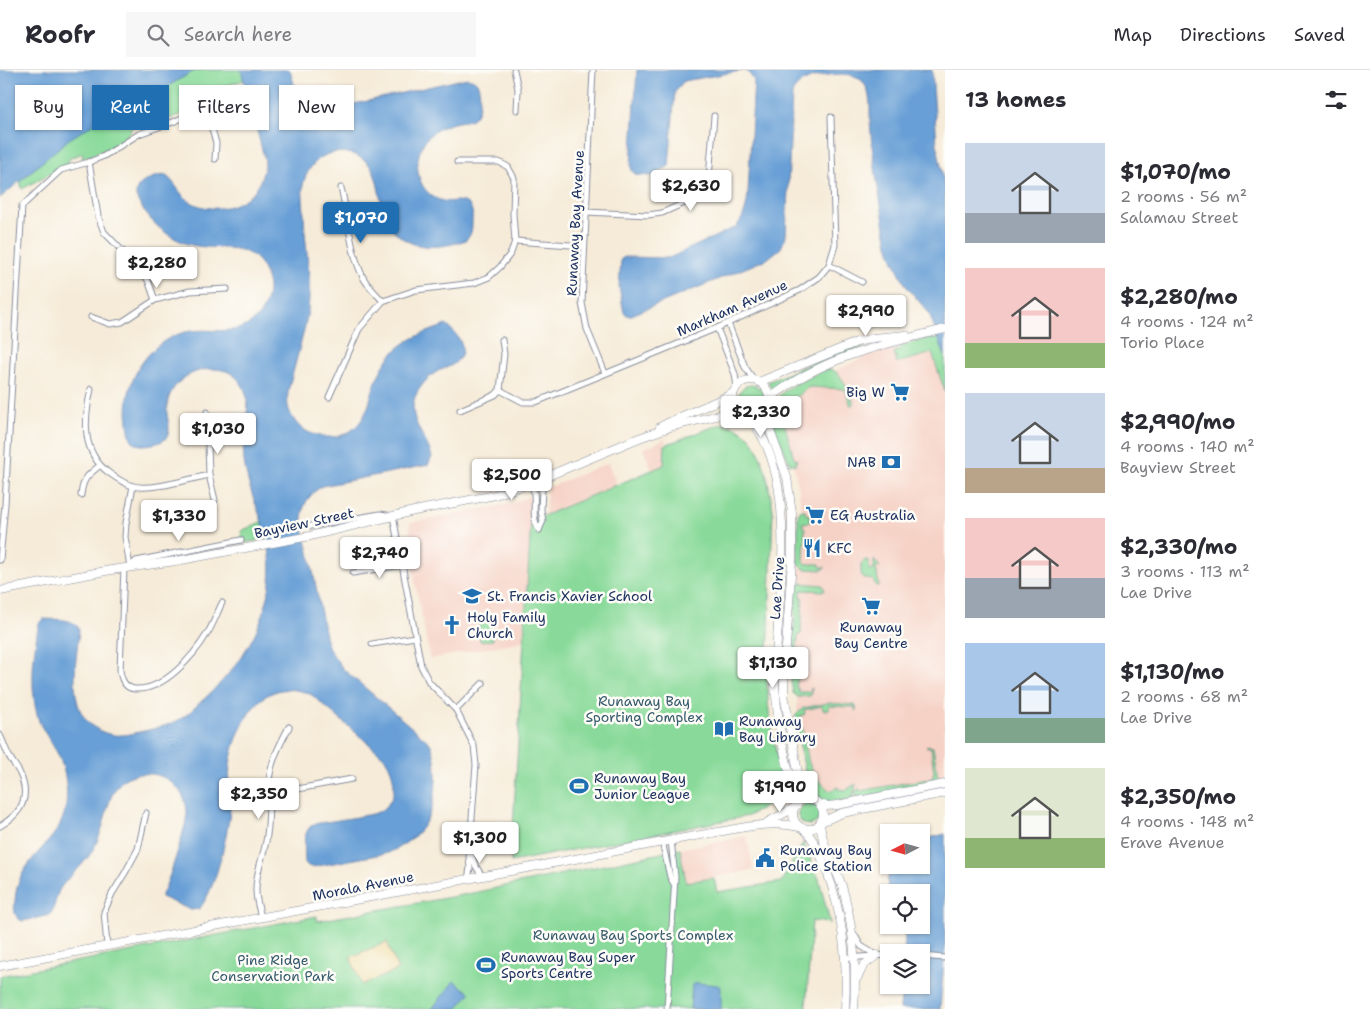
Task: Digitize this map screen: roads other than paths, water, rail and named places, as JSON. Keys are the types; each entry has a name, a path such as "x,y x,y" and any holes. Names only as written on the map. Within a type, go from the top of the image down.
{"main road":[{"path":"930,333 873,338 857,342 756,381 744,381 735,390 733,402 744,415 759,414 768,402 787,384 838,358 945,330"},
{"path":"756,381 766,389 768,402"},
{"name":"Bayview Street","path":"639,438 678,417 717,402 735,390"},
{"name":"Lae Drive","path":"768,402 769,428 787,477 792,505 792,560 784,694 800,784 804,793 815,802"},
{"name":"Bayview Street","path":"0,591 264,545 495,495 531,483 639,438 692,421 728,413 744,415"},
{"name":"Lae Drive","path":"744,415 762,438 774,471 780,502 782,531 775,684 786,761 795,788 796,806"},
{"path":"774,471 787,477"},
{"path":"845,1009 846,958 842,927 833,888 817,846 793,817 796,806 803,800 827,806 837,805 945,784"},
{"path":"802,828 813,829 842,813 945,793"},
{"path":"815,802 823,811 822,835 842,887 851,926 856,981 854,1009"},
{"name":"Morala Avenue","path":"759,825 775,819 796,806"},
{"name":"Morala Avenue","path":"0,966 662,841 759,825 784,824 802,828"},
{"path":"856,981 864,964 876,955"}],"street":[{"path":"514,70 518,89 517,110"},
{"name":"Runaway Bay Avenue","path":"593,70 582,303 592,341 605,373"},
{"path":"0,560 22,206 61,170 104,156 139,134 196,112 202,112 207,115 216,143 215,159"},
{"path":"586,212 654,215 700,196 708,186 710,178 714,116"},
{"name":"Markham Avenue","path":"500,390 524,402 536,402 717,328 800,290 819,277 828,265 835,245 836,232 831,117"},
{"path":"89,162 98,216 104,232 148,280 155,300"},
{"path":"330,397 359,329 382,301 416,290 474,283 488,278 500,268 511,253 515,241 513,214 514,178 508,167 499,162 457,162"},
{"path":"341,188 352,249 364,278 382,301"},
{"path":"515,241 584,246"},
{"path":"828,265 862,282"},
{"path":"91,317 110,324 122,322 155,300 190,291 227,288"},
{"path":"728,323 747,370 756,381"},
{"path":"717,328 735,374 735,390"},
{"path":"460,410 471,407 495,395 500,390 504,354 502,340"},
{"path":"90,389 86,432 89,447 100,466 115,477 133,486 152,486 209,475"},
{"path":"207,412 209,475 215,500"},
{"path":"81,496 82,484 85,478 100,466"},
{"path":"531,483 535,495 535,522 539,530 543,521 540,479"},
{"path":"133,486 125,538 127,568 125,575 120,670 123,684 131,688 144,689 156,685 171,675 188,658 206,634 222,603"},
{"name":"Bayview Street","path":"310,526 380,514 393,516"},
{"path":"393,516 421,666 429,682 456,710 474,746 476,765 468,879"},
{"name":"Bayview Street","path":"127,568 136,561 241,540"},
{"path":"354,573 402,565"},
{"path":"372,644 415,637"},
{"path":"456,710 483,683"},
{"path":"261,917 257,903 256,887 270,815 269,780 275,754 289,727"},
{"path":"0,735 8,754 20,773 26,790 21,809 10,820 0,826"},
{"path":"270,794 352,779"},
{"path":"107,945 104,912 112,894 138,849 146,813"},
{"path":"667,1009 675,873 670,840"},
{"path":"662,841 670,878 674,885"},
{"path":"470,846 475,865 482,876"},
{"path":"851,926 861,946 876,955"},
{"path":"846,958 880,955"},
{"path":"930,957 945,958"}],"water":[{"path":"0,70 199,70 169,85 92,85 92,125 69,139 0,198"},
{"path":"241,70 290,70 294,85 279,85 279,130 354,130 354,104 467,78 475,81 479,86 480,101 475,116 470,120 447,125 432,133 422,146 418,163 420,179 428,193 443,201 460,201 471,207 472,228 466,240 442,246 430,246 409,242 399,236 391,228 385,216 374,172 366,161 354,155 341,152 328,154 315,162 309,170 303,185 309,274 308,310 288,396 288,406 298,425 318,436 336,437 351,430 364,417 381,370 401,345 446,325 459,339 461,344 461,355 458,360 428,378 415,396 414,415 432,457 428,465 322,486 308,499 302,515 329,649 343,669 430,743 435,757 436,770 435,793 432,805 429,816 418,833 400,847 388,853 312,867 308,866 305,863 305,836 310,827 314,824 376,813 384,808 393,795 393,780 384,757 312,695 295,690 280,690 268,695 257,703 248,715 235,743 230,766 230,811 225,841 210,891 199,909 191,910 161,897 173,867 187,817 185,800 174,784 168,780 152,774 143,774 126,778 117,786 110,800 101,832 94,848 86,860 61,887 50,915 23,921 18,919 15,910 18,886 30,862 56,831 62,820 67,798 63,768 58,754 39,721 34,698 34,660 39,623 43,619 58,619 76,625 79,629 75,685 81,711 88,722 104,733 125,735 157,728 177,721 219,685 244,653 254,635 268,597 271,577 270,556 265,532 246,473 243,440 248,402 244,388 239,380 227,371 212,369 203,370 185,377 172,390 169,398 167,412 169,430 167,437 156,443 140,445 133,441 130,434 127,408 133,379 148,355 159,345 171,337 185,332 231,330 246,326 254,321 264,306 268,288 267,279 258,261 251,255 235,249 197,246 178,240 153,222 136,197 137,190 141,184 163,175 171,180 189,201 206,207 224,208 233,205 241,202 255,190 264,169 265,161 257,130 269,130 269,85 245,85"},
{"path":"637,70 746,70 684,81 675,91 669,166 652,176 636,175 632,171 631,166"},
{"path":"746,70 932,70 937,144 945,189 945,356 929,313 906,286 888,245 871,135 869,95 866,86 859,78 848,75 836,74 811,78 800,84 792,94 786,236 781,248 767,259 629,316 624,313 619,287 621,259 625,257 669,258 736,227 742,219 748,197 754,80"},
{"path":"945,834 945,949 940,1009 900,1009 901,994 930,994 930,944 905,944 904,934 930,934 930,884 888,884 887,881 889,874 930,874 930,838"},
{"path":"454,981 470,993 457,1009 432,1009"},
{"path":"697,983 721,987 721,1009 690,1009 692,985"}],"place":[{"name":"Big W","path":"900,392"},
{"name":"NAB","path":"891,462"},
{"name":"EG Australia","path":"815,515"},
{"name":"KFC","path":"812,548"},
{"name":"St. Francis Xavier School","path":"472,596"},
{"name":"Runaway Bay Centre","path":"871,606"},
{"name":"Holy Family Church","path":"452,625"},
{"name":"Runaway Bay Library","path":"724,729"},
{"name":"Runaway Bay Junior League","path":"579,786"},
{"name":"Runaway Bay Police Station","path":"765,858"},
{"name":"Runaway Bay Super Sports Centre","path":"486,965"}],"park label":[{"name":"Runaway Bay Sporting Complex","path":"644,710"},
{"name":"Runaway Bay Sports Complex","path":"633,935"},
{"name":"Pine Ridge Conservation Park","path":"273,968"}]}
